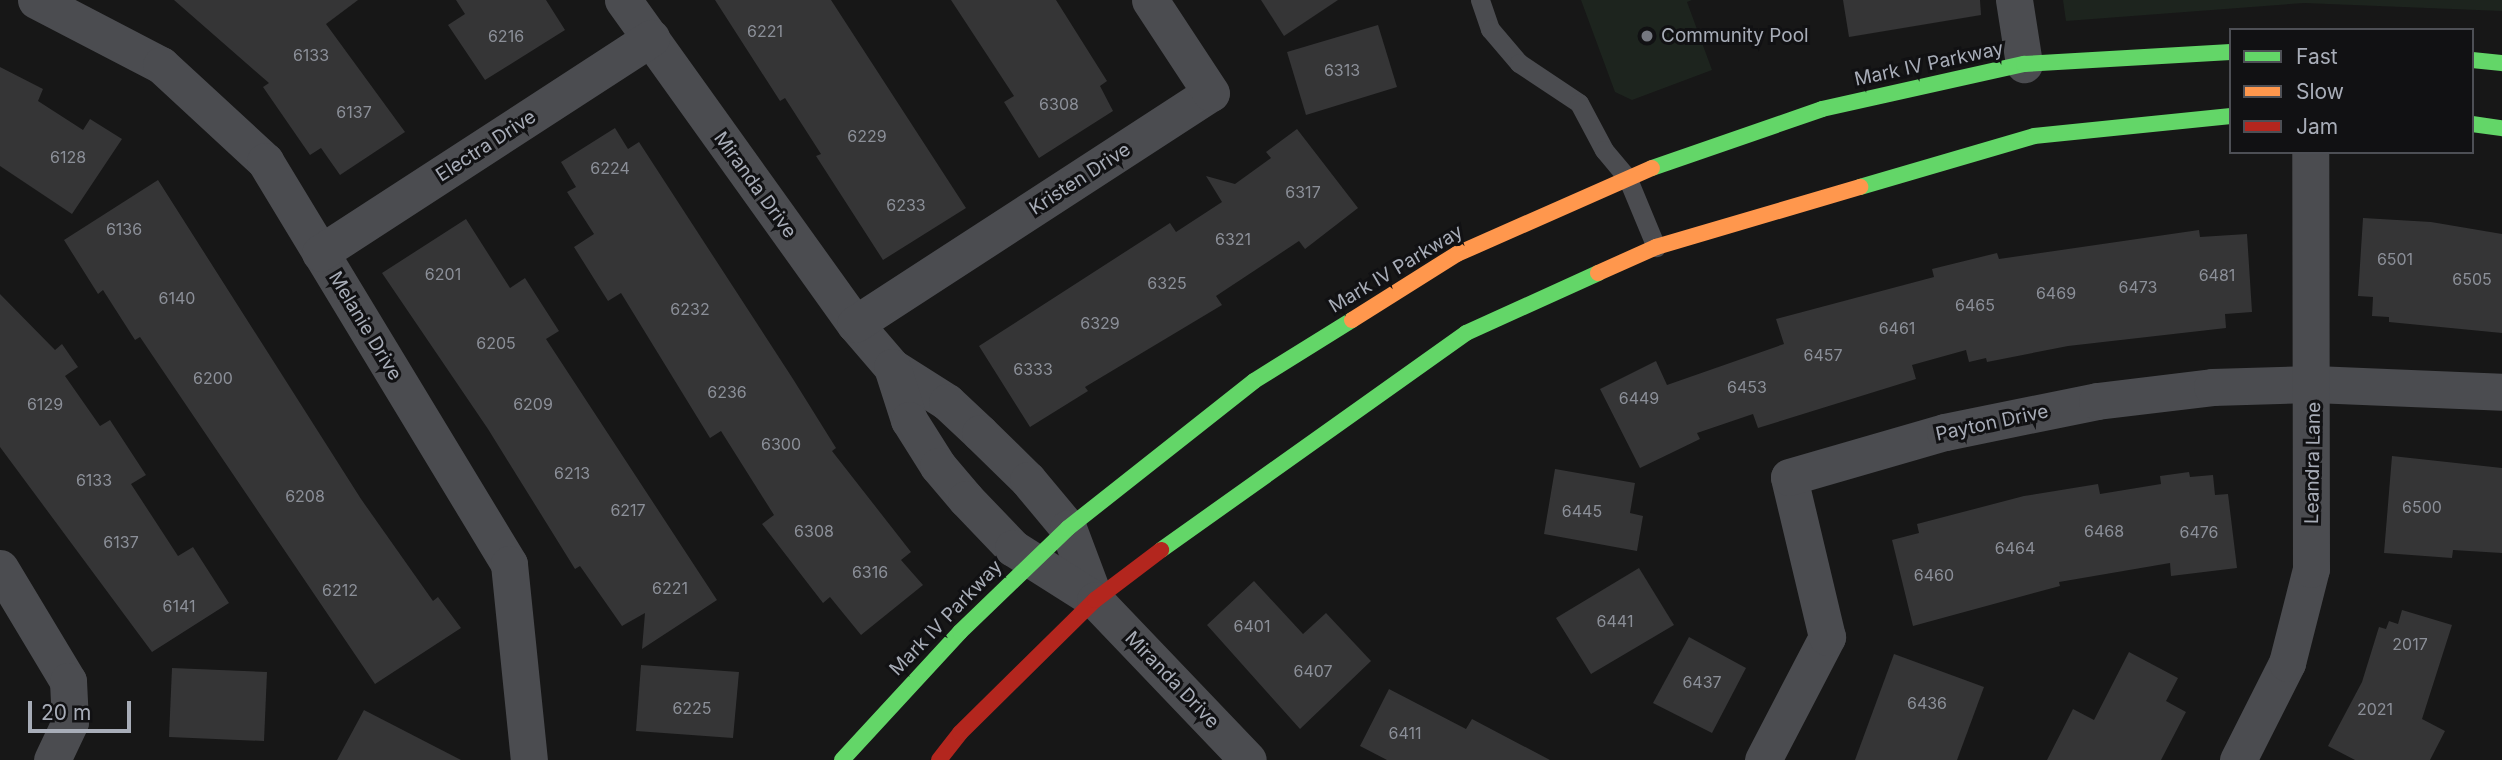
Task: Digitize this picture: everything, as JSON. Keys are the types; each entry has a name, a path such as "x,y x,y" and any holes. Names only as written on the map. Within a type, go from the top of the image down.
{"main road":[{"name":"Mark IV Parkway","path":"842,760 1031,559 1068,528 1254,381 1445,261 1627,177 1822,109 2024,64 2229,52"},
{"path":"2474,61 2502,63"},
{"path":"939,760 960,733 1095,600 1206,515 1466,333 1656,247 2034,136 2229,116"},
{"path":"2474,124 2502,128"}],"street":[{"name":"Melanie Drive","path":"37,0 161,65 265,161 509,564 529,760"},
{"name":"Miranda Drive","path":"623,0 855,324 892,367 947,402 1028,480 1068,528 1095,600"},
{"name":"Kristen Drive","path":"855,324 1211,93 1150,0"},
{"path":"2014,0 2024,64"},
{"name":"Electra Drive","path":"320,253 651,38"},
{"name":"Leandra Lane","path":"2238,760 2287,663 2311,569 2314,384 2310,154"},
{"name":"Miranda Drive","path":"892,367 909,420 938,466 1013,548 1095,600 1248,760"},
{"name":"Payton Drive","path":"1763,760 1827,637 1789,477 1945,432 2097,401 2212,387 2314,384 2502,392"},
{"path":"0,569 68,681 70,722 52,760"}],"lane":[{"path":"1480,0 1490,29 1519,63 1579,103 1604,150 1627,177 1656,247"}],"shaded area":[{"name":"Community Pool","path":"1581,0 1692,0 1687,2 1712,70 1632,100 1615,92"},
{"path":"2063,0 2502,0 2502,11 2304,3 2066,21"}],"building":[{"path":"174,0 358,0 326,24 405,132 340,175 321,148 310,155 263,87 269,83"},
{"path":"456,0 546,0 565,30 485,80 448,25 465,14"},
{"path":"715,0 831,0 966,208 883,260 816,156 821,154 785,98 780,101"},
{"path":"951,0 1056,0 1107,81 1100,86 1113,111 1039,158 1004,102 1014,96"},
{"path":"1261,0 1338,0 1284,36"},
{"path":"1843,0 1980,0 1981,15 1849,37"},
{"path":"1378,25 1397,87 1306,115 1287,52"},
{"path":"0,67 43,89 38,101 83,130 90,119 122,139 72,214 0,166"},
{"path":"615,128 628,149 639,142 793,379 836,448 832,451 911,552 901,560 923,585 861,635 830,597 823,603 762,524 774,515 721,431 710,438 621,293 608,301 574,247 594,234 567,192 576,187 561,162"},
{"path":"1297,129 1358,208 1305,249 1299,241 1216,296 1222,305 1085,387 1088,391 1030,427 979,346 1170,223 1176,232 1222,202 1206,176 1235,184 1271,158 1266,152"},
{"path":"158,180 361,499 433,601 438,597 461,628 375,684 140,337 135,340 103,290 98,294 64,240"},
{"path":"2363,218 2431,222 2502,234 2502,333 2389,322 2389,317 2372,316 2373,297 2358,296"},
{"path":"466,219 510,288 525,278 559,331 546,339 717,600 642,649 645,613 622,626 580,566 575,569 488,429 382,273"},
{"path":"2199,230 2200,237 2247,234 2252,312 2225,314 2226,328 2068,346 1987,362 1986,358 1969,362 1966,350 1912,365 1916,379 1758,428 1753,414 1697,433 1700,439 1640,468 1600,389 1656,361 1667,385 1784,344 1776,319 1934,277 1932,269 1997,253 1999,259"},
{"path":"0,294 55,350 62,344 78,367 65,376 100,426 110,420 146,475 131,484 178,556 193,547 229,603 152,652 0,447"},
{"path":"2392,456 2502,468 2502,553 2453,550 2452,558 2384,553"},
{"path":"1555,469 1635,483 1630,513 1643,516 1637,551 1544,534"},
{"path":"2189,472 2190,477 2213,475 2215,495 2228,494 2237,568 2171,576 2170,563 2059,582 2060,586 1913,626 1892,540 1919,533 1917,524 2024,496 2098,484 2100,494 2161,484 2160,476"},
{"path":"1639,568 1674,625 1591,674 1556,618"},
{"path":"1254,581 1303,634 1326,613 1371,661 1300,729 1207,625"},
{"path":"2402,610 2452,625 2422,719 2445,731 2430,760 2355,760 2328,746 2362,682 2379,627 2386,629 2389,621 2398,624"},
{"path":"1689,637 1746,668 1712,733 1653,703"},
{"path":"2129,652 2178,678 2166,701 2186,712 2161,760 2047,760 2073,709 2094,720"},
{"path":"1894,654 1984,687 1957,760 1855,760"},
{"path":"641,665 739,672 733,738 636,731"},
{"path":"172,668 267,672 264,741 169,737"},
{"path":"1389,689 1466,729 1472,719 1550,760 1387,760 1360,746"},
{"path":"364,710 461,760 337,760"}],"traffic: fast":[{"path":"1652,168 1822,109 2024,64 2229,52"},
{"path":"2474,60 2502,63"},
{"path":"1860,187 2034,136 2229,116"},
{"path":"2474,124 2502,128"},
{"path":"1161,550 1466,333 1598,273"},
{"path":"842,760 960,632 1068,528 1254,381 1352,320"}],"traffic: slow":[{"path":"1352,320 1457,254 1652,168"},
{"path":"1598,273 1656,247 1860,187"}],"traffic: jam":[{"path":"939,760 960,733 1095,600 1161,550"}],"place":[{"name":"Community Pool","path":"1647,36"}]}
